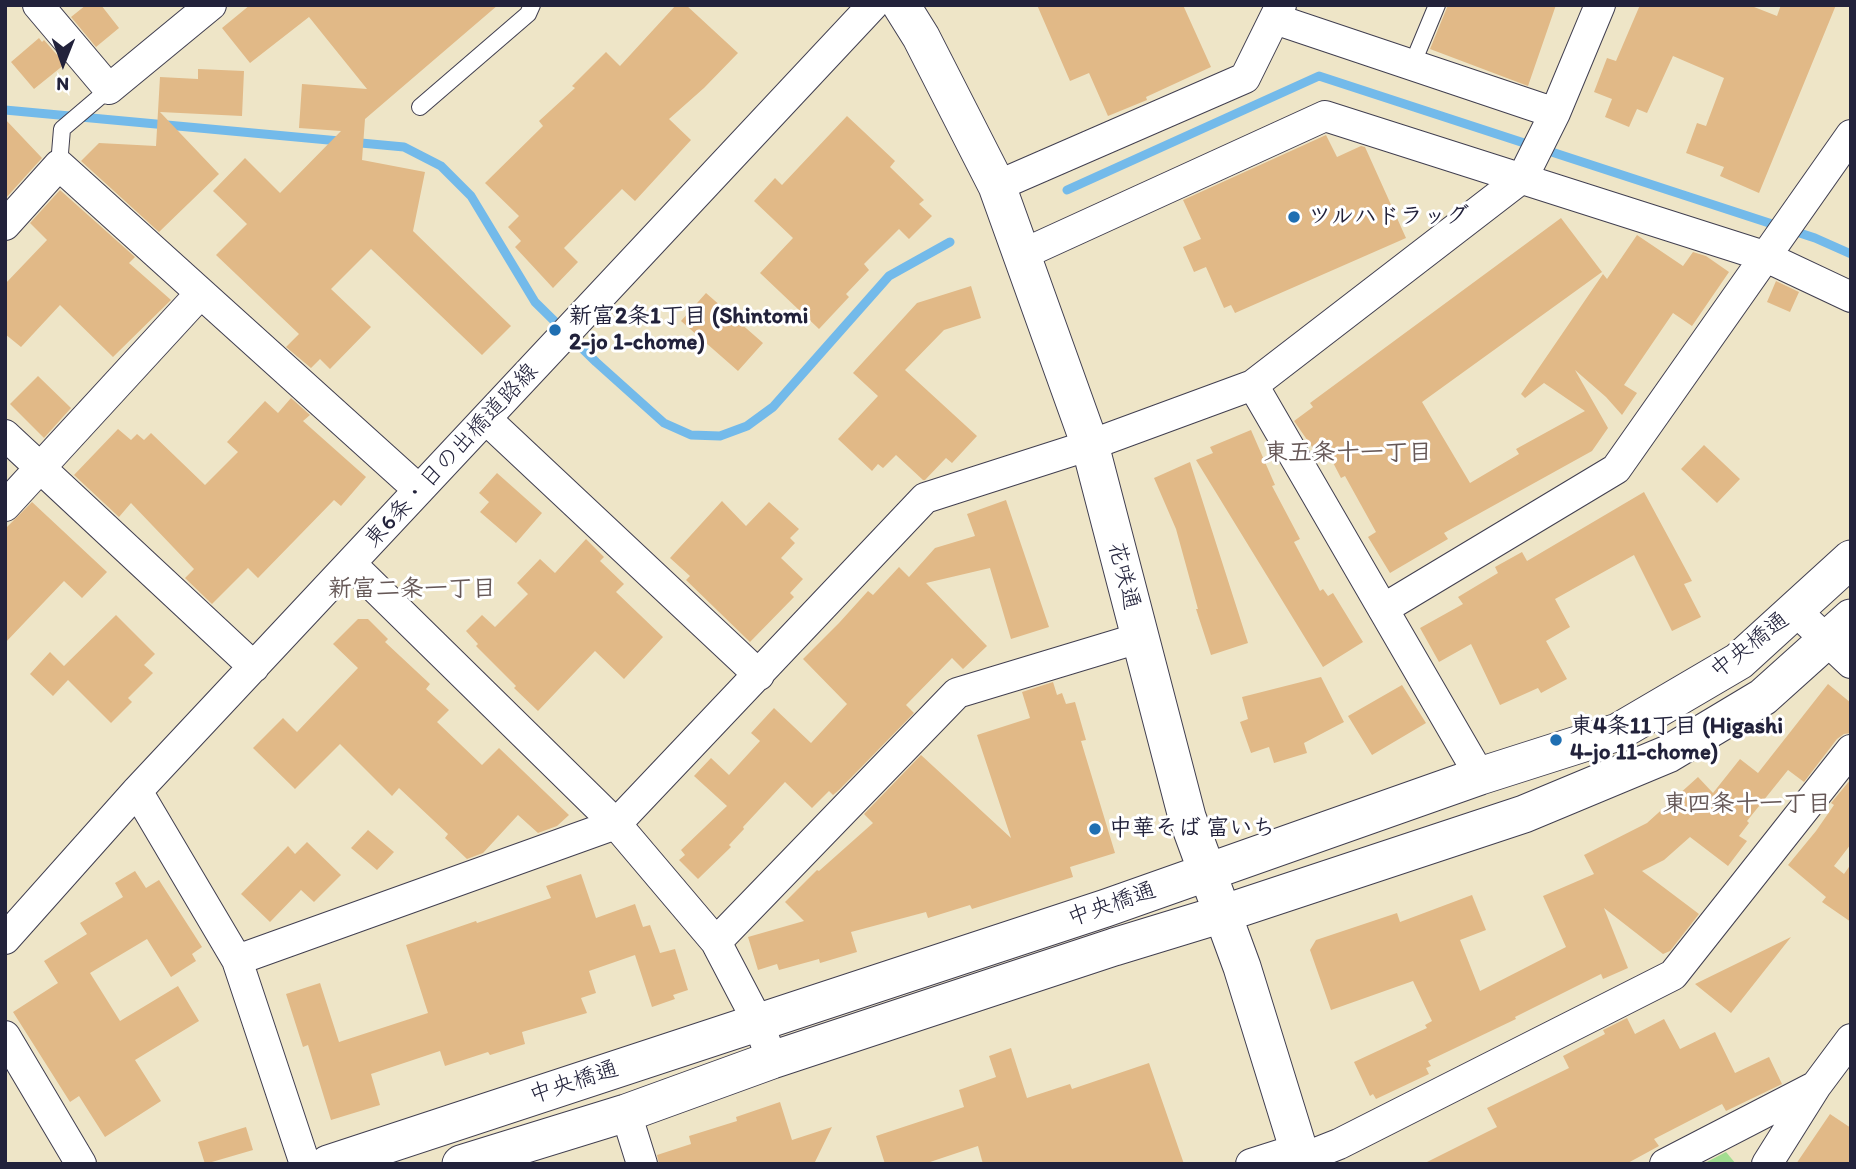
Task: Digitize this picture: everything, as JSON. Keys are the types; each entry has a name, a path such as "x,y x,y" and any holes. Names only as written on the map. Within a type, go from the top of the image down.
{"street":[{"path":"38,5 99,98 211,5"},
{"name":"東6条・日の出橋道路線","path":"5,939 137,790 873,5"},
{"name":"花咲通","path":"901,5 921,37 997,186 1090,445 1187,817 1242,967 1300,1157"},
{"path":"237,960 616,824 925,498 1090,445 1253,385 1527,168 1600,5"},
{"path":"997,186 1245,78 1278,12 1550,121"},
{"path":"1023,254 1325,116 1527,168 1772,246 1851,297"},
{"path":"1383,609 1616,469 1851,135"},
{"path":"5,225 59,165 419,490"},
{"path":"5,506 200,294"},
{"path":"1253,385 1480,776"},
{"path":"486,419 759,675"},
{"path":"5,435 254,667"},
{"name":"中央橋通","path":"328,1164 1093,913 1480,776 1618,732 1739,661 1851,559"},
{"path":"351,564 616,824 716,942 758,1022 772,1060"},
{"path":"1796,611 1843,640"},
{"path":"716,942 957,693 1139,638"},
{"name":"中央橋通","path":"461,1164 626,1113 772,1060 1524,814 1668,754 1763,697 1843,640"},
{"path":"1251,1164 1342,1154 1673,975 1851,750"},
{"path":"137,790 237,960 304,1164"},
{"path":"5,1035 81,1164"},
{"path":"1767,1164 1816,1086 1851,1039"},
{"path":"1665,1164 1816,1086"},
{"path":"626,1113 642,1164"}],"lane":[{"path":"420,107 528,14 532,5"},
{"path":"1412,65 1437,5"},
{"path":"59,165 62,129 99,98"}],"green space":[{"path":"1726,1152 1736,1164 1703,1164"}],"building":[{"path":"86,5 101,5 119,28 96,47 71,17"},
{"path":"250,5 498,5 365,119 362,160 425,172 413,231 511,326 482,355 371,249 331,289 371,327 330,369 320,359 311,368 286,347 299,334 216,255 247,224 213,191 245,158 280,193 341,131 299,128 302,84 367,89 309,17 250,63 222,28"},
{"path":"676,5 686,5 738,53 669,119 691,140 635,201 622,189 564,248 578,262 553,288 515,247 521,241 508,227 519,216 485,183 543,126 539,121 575,88 572,86 606,52 620,66"},
{"path":"1037,5 1183,5 1211,67 1146,97 1147,100 1108,116 1089,73 1070,81"},
{"path":"1448,5 1556,5 1528,86 1430,49"},
{"path":"1640,5 1749,5 1777,16 1781,5 1836,5 1759,193 1720,176 1724,167 1686,153 1697,123 1706,126 1724,78 1673,56 1647,113 1637,109 1629,127 1605,117 1612,99 1594,92 1607,58 1616,61"},
{"path":"39,38 42,42 44,40 65,64 34,89 11,62"},
{"path":"198,69 244,71 242,116 160,112 219,174 159,232 81,161 99,143 156,146 160,77 198,79"},
{"path":"847,116 895,161 890,167 924,200 919,204 932,216 909,239 899,229 864,264 869,270 846,294 849,297 819,329 760,273 793,238 754,201 775,178 782,185"},
{"path":"5,119 42,158 5,199"},
{"name":"ツルハドラッグ","path":"1326,135 1337,157 1361,146 1365,147 1406,238 1235,313 1231,305 1224,308 1206,267 1194,272 1183,247 1201,239 1183,200"},
{"path":"60,190 135,257 129,263 171,300 113,357 60,305 21,347 5,334 5,284 47,240 30,223"},
{"path":"1561,218 1602,272 1422,402 1470,483 1519,454 1516,449 1585,411 1544,383 1525,398 1521,394 1603,274 1607,279 1637,235 1683,266 1693,252 1706,256 1729,272 1692,326 1673,313 1624,385 1637,393 1622,415 1575,370 1608,428 1592,451 1444,533 1448,539 1390,573 1368,537 1376,532 1345,476 1341,478 1327,451 1319,457 1294,421 1313,407 1310,403"},
{"path":"1776,281 1799,292 1790,312 1767,302"},
{"path":"971,286 981,318 944,330 905,370 977,436 952,463 946,458 925,480 896,455 883,468 878,464 872,471 838,439 878,396 853,373 917,303"},
{"path":"706,293 763,343 738,371 681,321"},
{"path":"38,376 71,408 44,438 10,404"},
{"path":"291,398 310,415 303,421 366,477 341,506 334,500 258,578 248,568 212,604 185,578 194,569 131,503 119,517 74,475 118,429 131,440 137,434 144,440 151,433 205,485 238,452 227,442 265,401 278,413"},
{"path":"1251,430 1275,485 1272,486 1300,539 1294,542 1320,591 1323,589 1328,596 1333,593 1363,642 1323,667 1196,460 1213,453 1210,447"},
{"path":"1704,445 1740,479 1717,503 1681,469"},
{"path":"1190,462 1248,643 1211,655 1196,609 1176,529 1154,478"},
{"path":"497,473 542,513 516,543 480,512 489,502 479,493"},
{"path":"1644,492 1692,581 1684,584 1701,617 1672,631 1634,555 1555,599 1570,627 1546,641 1567,679 1541,693 1538,688 1500,705 1471,644 1439,662 1420,628 1463,604 1458,597 1498,573 1495,567 1522,552 1527,561"},
{"path":"1006,500 1049,627 1011,639 990,568 926,583 987,646 963,669 952,658 906,705 914,713 833,795 829,791 812,808 785,782 743,827 729,845 731,847 698,879 679,860 685,855 681,850 727,806 694,776 711,758 729,775 760,741 751,733 774,708 811,743 847,704 803,659 868,591 873,595 899,567 909,577 935,548 975,536 967,514"},
{"path":"722,501 746,526 769,502 799,529 790,538 795,543 781,558 803,579 790,593 794,597 750,642 686,580 690,576 670,558"},
{"path":"32,502 107,572 82,598 64,581 5,643 5,529"},
{"path":"586,539 604,557 600,561 624,584 616,592 663,637 624,679 595,651 538,711 476,646 478,644 466,631 482,615 495,627 528,594 517,583 540,559 555,573"},
{"path":"116,615 155,654 144,665 153,673 128,698 132,702 111,723 68,680 53,696 30,674 50,652 64,666"},
{"path":"358,619 368,619 388,639 385,642 430,684 426,689 449,710 437,722 482,765 499,748 569,815 557,826 538,833 518,815 483,853 467,859 445,838 448,834 399,788 392,796 340,744 295,789 253,748 283,718 297,732 358,668 333,644"},
{"path":"1321,677 1344,722 1304,743 1307,753 1274,763 1269,747 1251,753 1240,722 1248,719 1242,697"},
{"path":"1053,682 1057,695 1062,693 1066,704 1075,702 1086,740 1081,741 1115,853 1070,867 1073,877 972,909 970,905 928,918 926,912 851,932 857,952 820,963 819,959 779,970 777,964 758,970 748,937 804,921 785,902 817,870 873,823 864,814 921,755 1011,838 977,735 1030,718 1022,692"},
{"path":"1828,684 1851,703 1851,733 1837,739 1804,782 1788,770 1747,821 1749,823 1739,836 1747,841 1728,866 1690,837 1664,860 1642,871 1699,914 1670,951 1663,954 1604,908 1628,968 1603,979 1601,974 1428,1061 1431,1066 1426,1068 1429,1074 1376,1099 1373,1094 1370,1096 1354,1062 1427,1028 1425,1025 1432,1021 1413,981 1331,1010 1310,950 1316,940 1397,913 1400,922 1472,895 1486,930 1460,940 1480,991 1566,947 1543,896 1594,874 1584,855 1647,823 1698,777 1713,793 1740,759 1758,773"},
{"path":"1402,685 1426,723 1372,755 1348,716"},
{"path":"1851,779 1851,844 1834,866 1844,874 1851,864 1851,922 1822,902 1826,897 1788,865 1816,831 1834,805 1831,803"},
{"path":"368,830 394,852 377,870 351,848"},
{"path":"307,842 341,875 314,902 301,890 270,922 241,894 288,846 295,854"},
{"path":"135,871 146,888 159,880 202,947 192,954 196,961 171,977 147,939 90,973 120,1021 178,986 199,1021 135,1060 161,1101 105,1137 79,1096 70,1102 13,1012 58,983 44,961 87,934 80,923 123,897 115,883"},
{"path":"581,874 596,918 635,904 643,927 650,925 660,953 675,949 688,990 673,995 675,999 652,1007 635,955 589,971 596,993 581,998 587,1013 522,1032 525,1044 490,1055 488,1052 445,1066 440,1051 371,1074 380,1105 331,1120 308,1045 303,1047 286,994 320,983 339,1042 428,1013 406,945 551,898 546,886"},
{"path":"1791,937 1731,1013 1695,984"},
{"path":"1627,1018 1635,1034 1664,1019 1680,1049 1715,1032 1735,1073 1769,1057 1782,1084 1726,1111 1722,1104 1654,1139 1659,1146 1626,1164 1423,1164 1497,1127 1487,1108 1569,1068 1563,1056 1605,1034 1603,1030"},
{"path":"1011,1048 1027,1098 1070,1084 1072,1089 1149,1063 1184,1164 983,1164 978,1146 924,1164 885,1164 876,1136 964,1107 959,1090 996,1077 989,1056"},
{"path":"780,1102 792,1140 832,1127 814,1164 659,1164 657,1155 691,1144 689,1136 737,1121 736,1117"},
{"path":"1830,1114 1851,1128 1851,1164 1796,1164"},
{"path":"246,1127 253,1150 205,1164 198,1142"}],"waterway":[{"path":"1067,190 1319,76 1815,238 1851,254"},
{"path":"5,110 404,147 441,166 471,196 535,302 664,423 691,435 720,436 747,426 773,407 889,276 950,242"}],"place":[{"name":"ツルハドラッグ","path":"1294,217"},
{"name":"新富2条1丁目 (Shintomi 2-jo 1-chome)","path":"555,330"},
{"name":"東4条11丁目 (Higashi 4-jo 11-chome)","path":"1556,740"},
{"name":"中華そば 富いち","path":"1095,829"}],"district":[{"name":"東五条十一丁目","path":"1348,454"},
{"name":"新富二条一丁目","path":"412,590"},
{"name":"東四条十一丁目","path":"1747,805"}]}
